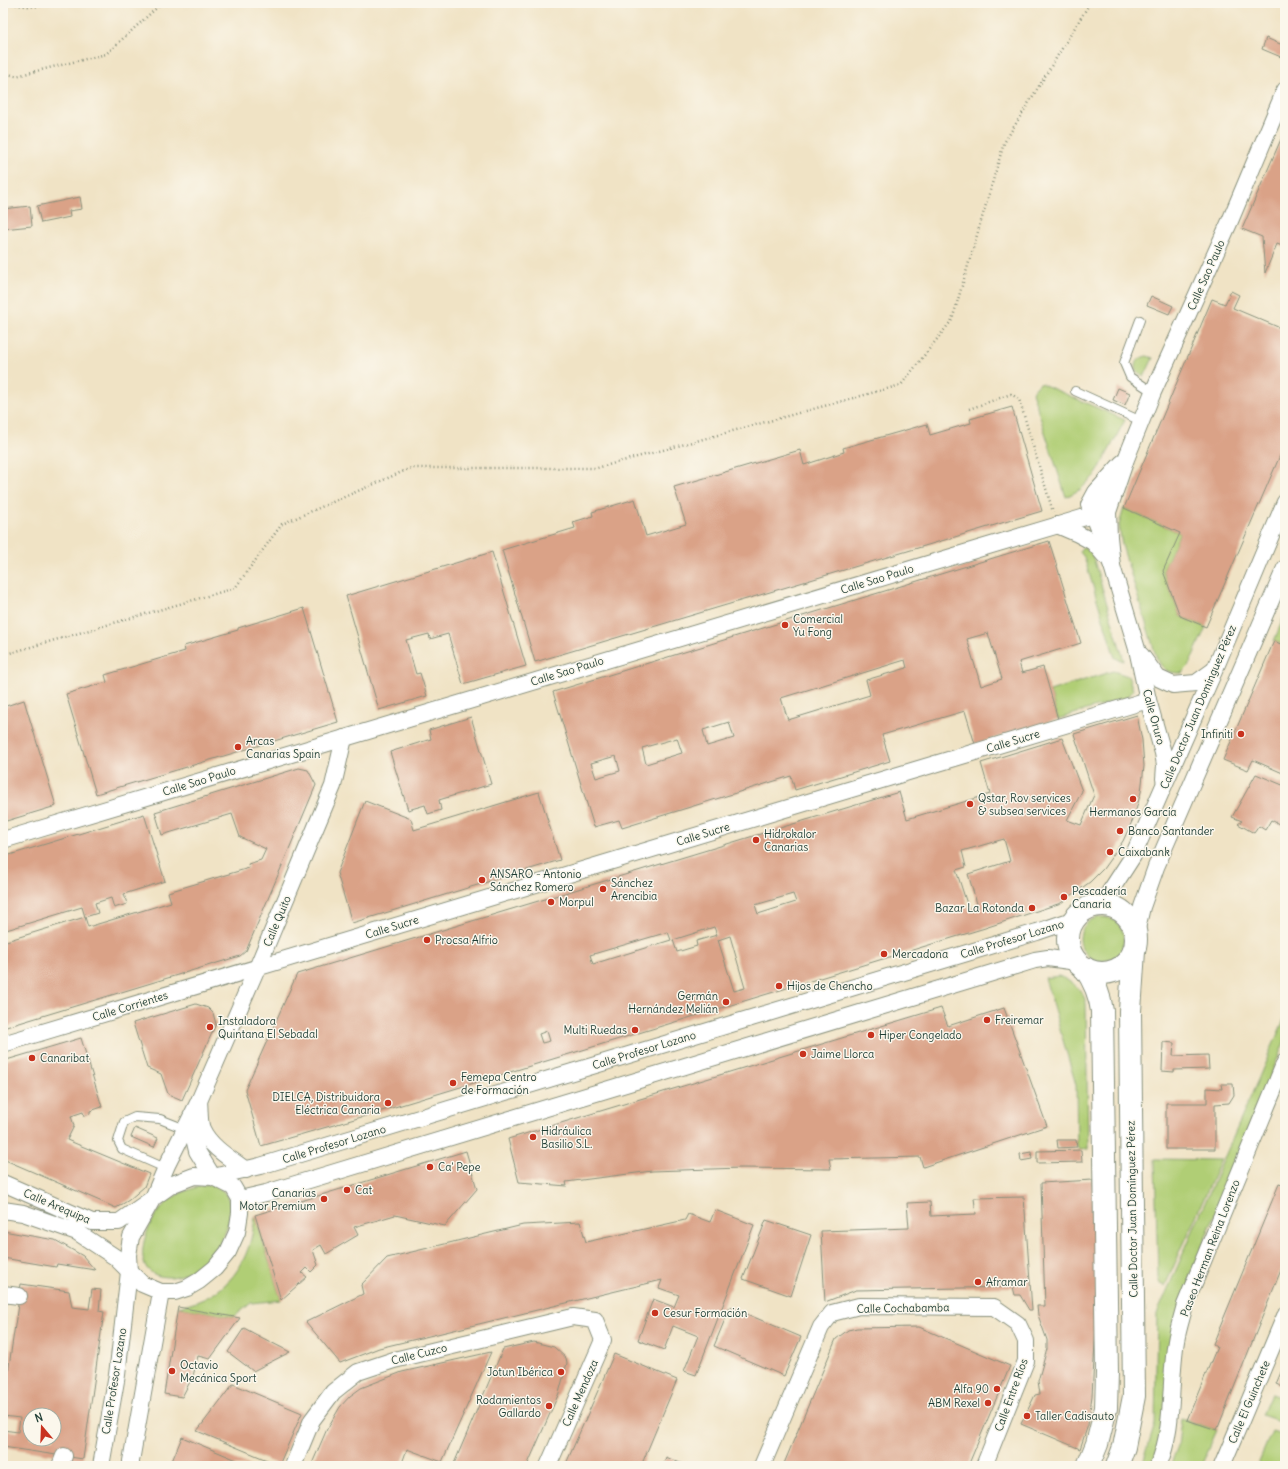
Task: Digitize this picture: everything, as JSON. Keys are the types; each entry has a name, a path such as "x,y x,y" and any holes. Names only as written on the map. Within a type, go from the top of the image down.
{"street":[{"name":"Calle Sao Paulo","path":"1126,459 1153,392 1230,221 1285,90"},
{"name":"Calle Oruro","path":"1112,566 1108,512 1126,459"},
{"name":"Calle Oruro","path":"1126,459 1096,492 1089,505 1112,566 1137,649 1148,700 1163,753 1165,765 1164,785"},
{"name":"Calle Sao Paulo","path":"3,840 1092,515 1105,505 1117,485"},
{"name":"Calle Doctor Juan Domínguez Pérez","path":"1097,905 1109,893 1133,856 1215,669 1285,502"},
{"name":"Calle Oruro","path":"1057,525 1093,542 1112,566"},
{"name":"Calle Doctor Juan Domínguez Pérez","path":"1117,1466 1124,1447 1134,1396 1130,1012 1135,942 1142,907 1156,867 1285,568"},
{"name":"Calle Oruro","path":"1137,649 1158,678 1173,685 1196,683 1215,669"},
{"name":"Calle Sucre","path":"257,968 1148,700"},
{"name":"Calle Quito","path":"153,1198 165,1168 200,1101 333,786 344,738"},
{"path":"240,1199 266,1193 1035,960 1048,958 1081,965 1098,972 1109,972 1120,968 1128,960 1135,942 1132,923 1118,908 1108,905 1097,905 1085,910 1075,919 1069,929 1068,941 1071,952 1081,965 1091,976 1099,994 1102,1011 1107,1373 1106,1408 1097,1444 1088,1466"},
{"name":"Calle Profesor Lozano","path":"213,1177 246,1170 1037,932 1075,919"},
{"name":"Calle Corrientes","path":"3,1044 257,968"},
{"name":"Paseo Herman Reina Lorenzo","path":"1158,1466 1165,1450 1176,1341 1185,1305 1285,1062"},
{"name":"Calle Quito","path":"200,1101 201,1128 210,1142 226,1156 246,1170"},
{"name":"Calle Quito","path":"200,1101 192,1130 197,1151 213,1177"},
{"path":"194,1176 213,1177 233,1187 240,1199 240,1213 237,1232 228,1252 214,1268 187,1288 175,1292 161,1292 142,1284 129,1272 128,1255 131,1237 153,1198 173,1184 194,1176"},
{"name":"Calle Arequipa","path":"3,1183 92,1222 119,1222 153,1198"},
{"name":"Calle Arequipa","path":"3,1210 24,1213 78,1232 115,1257 129,1272"},
{"name":"Calle Profesor Lozano","path":"101,1466 116,1375 129,1272"},
{"path":"131,1466 161,1292"},
{"path":"3,1294 19,1296"},
{"name":"Calle Cochabamba","path":"762,1466 821,1327 832,1313 859,1306 994,1307 1018,1324"},
{"name":"Calle El Guinchete","path":"1222,1466 1285,1316"},
{"name":"Calle Cuzco","path":"293,1466 312,1420 333,1392 358,1372 394,1360 573,1317 595,1320"},
{"name":"Calle Mendoza","path":"548,1466 603,1340 595,1320"},
{"name":"Calle Entre Ríos","path":"984,1466 1026,1361 1026,1341 1018,1324"}],"lane":[{"path":"1140,320 1124,364 1130,377 1153,392"},
{"path":"1075,391 1141,421"},
{"path":"165,1168 122,1149 118,1141 124,1122 135,1117 160,1119 185,1129"}],"path":[{"path":"8,3 24,6 46,5 50,3"},
{"path":"3,73 16,76 106,54 162,3"},
{"path":"3,655 235,588 282,524 411,468 597,468 902,385 952,320 1004,143 1090,3"},
{"path":"969,409 1011,394 1019,399 1057,525"}],"green space":[{"path":"1147,356 1153,358 1144,377 1136,368 1136,365 1139,359"},
{"path":"1040,383 1125,420 1097,473 1081,489 1066,497 1032,392"},
{"path":"1124,508 1180,533 1163,571 1180,616 1206,627 1188,667 1182,673 1164,669 1157,659 1122,545 1119,525"},
{"path":"1083,546 1092,554 1124,661 1115,658 1084,557 1080,552"},
{"path":"1285,614 1285,644 1283,645 1274,641"},
{"path":"1113,671 1128,676 1133,690 1128,697 1058,719 1050,691"},
{"path":"1102,917 1114,921 1120,927 1124,939 1120,951 1114,957 1102,961 1090,957 1084,951 1080,939 1084,927 1090,921"},
{"path":"1059,976 1080,990 1086,1003 1088,1149 1081,1150 1077,1147 1076,1085 1045,978"},
{"path":"1285,1017 1285,1040 1191,1274 1161,1439 1152,1466 1142,1466 1155,1424 1157,1314"},
{"path":"1155,1159 1221,1160 1165,1286 1160,1284 1158,1278"},
{"path":"201,1186 214,1186 223,1191 228,1198 230,1216 220,1244 206,1260 194,1269 174,1277 155,1275 147,1268 143,1260 143,1249 145,1238 155,1216 170,1199 185,1191"},
{"path":"255,1215 281,1300 251,1303 234,1317 178,1307 210,1296 223,1287 233,1276 242,1263 248,1248 253,1232"},
{"path":"1271,1394 1285,1399 1285,1423 1262,1415"},
{"path":"1181,1419 1217,1430 1201,1466 1170,1466 1178,1446"},
{"path":"1272,1431 1285,1435 1285,1462 1283,1466 1257,1466"}],"building":[{"path":"1266,38 1285,46 1281,57 1262,49"},
{"path":"1285,130 1285,247 1277,244 1265,273 1262,237 1242,229"},
{"path":"80,197 82,209 69,211 70,217 41,223 37,206"},
{"path":"30,206 32,226 3,229 3,209"},
{"path":"1231,291 1239,295 1233,308 1285,330 1285,444 1206,627 1180,616 1163,571 1180,533 1124,508 1212,299 1225,304"},
{"path":"1151,296 1173,306 1169,314 1147,305"},
{"path":"1118,388 1130,393 1125,405 1113,400"},
{"path":"1012,407 1042,511 535,662 502,550 575,528 573,522 593,516 592,512 635,499 646,536 686,524 674,487 800,450 804,465 844,452 843,448 927,424 930,435 971,423 970,419"},
{"path":"1049,541 1081,643 1019,662 1022,673 1043,667 1058,719 975,744 965,711 882,735 890,761 795,790 791,776 622,828 619,820 594,827 553,692","holes":["988,633 1002,679 981,686 967,639","905,660 907,668 866,680 870,695 788,720 781,698","729,722 734,738 707,746 703,730","677,738 682,753 646,764 642,748","616,756 620,771 596,778 591,763"]},
{"path":"492,552 526,666 463,684 448,634 430,639 429,634 406,640 416,674 420,673 427,696 379,710 346,596"},
{"path":"304,608 338,722 96,794 66,694 107,682 105,675 185,651 184,646"},
{"path":"1274,641 1285,646 1285,774 1253,760 1248,770 1223,760"},
{"path":"24,700 56,806 3,822 3,707"},
{"path":"1137,715 1142,740 1144,766 1141,792 1134,817 1123,841 1103,869 1090,882 1061,903 985,928 365,1116 261,1146 245,1090 297,974 899,792 907,819 990,794 981,763 1062,738 1082,791 1067,820 1081,825 1094,795 1074,734","holes":["1004,839 1010,861 968,874 978,907 969,910 956,870 966,867 962,851","793,894 796,902 758,914 755,905","714,927 717,935 696,941 697,946 677,952 673,940","668,932 671,940 593,964 590,955","730,936 745,988 734,991 718,940","547,1031 550,1041 542,1043 539,1034"]},
{"path":"471,717 491,784 439,800 441,810 428,814 425,805 408,810 390,752 431,739 429,730"},
{"path":"299,768 308,770 316,785 246,951 240,956 3,1028 3,942 85,917 88,927 171,902 168,892 249,868 248,864 261,860 266,849 240,837 232,814 162,835 155,812"},
{"path":"1256,774 1285,786 1285,827 1271,820 1265,830 1259,826 1254,833 1238,824 1242,821 1232,817"},
{"path":"539,792 560,860 352,923 337,873 365,801 411,819 414,830"},
{"path":"144,814 165,881 124,894 127,904 114,908 111,898 95,903 98,913 85,917 82,907 3,931 3,857"},
{"path":"196,1004 208,1008 213,1013 216,1024 182,1100 168,1094 161,1074 147,1068 133,1023"},
{"path":"941,1008 948,1026 1004,1008 1047,1126 923,1167 920,1157 829,1159 831,1169 741,1168 652,1171 566,1182 567,1186 519,1182 508,1139"},
{"path":"81,1038 102,1107 90,1111 90,1114 84,1116 83,1112 71,1116 74,1126 67,1140 149,1174 144,1187 129,1200 116,1208 3,1159 3,1061"},
{"path":"1163,1042 1174,1043 1173,1056 1208,1055 1209,1069 1174,1070 1174,1072 1162,1071"},
{"path":"1221,1084 1233,1084 1234,1095 1229,1103 1215,1104 1215,1149 1166,1149 1166,1103 1207,1103 1207,1088 1222,1089"},
{"path":"135,1128 158,1138 154,1147 131,1137"},
{"path":"1057,1140 1076,1140 1077,1147 1058,1148"},
{"path":"1081,1150 1082,1162 1037,1163 1037,1151"},
{"path":"466,1151 477,1189 445,1226 395,1215 354,1227 358,1235 326,1254 321,1245 313,1250 318,1265 311,1272 307,1268 302,1273 307,1277 281,1300 255,1215"},
{"path":"1031,1152 1032,1159 1021,1161 1020,1154"},
{"path":"1093,1180 1097,1306 1092,1396 1088,1425 1080,1449 1021,1424 1035,1395 1040,1394 1038,1381 1047,1349 1047,1340 1038,1315 1037,1306 1045,1306 1041,1183"},
{"path":"1279,1184 1285,1186 1285,1260 1217,1430 1187,1420 1217,1347 1213,1344"},
{"path":"1024,1197 1032,1310 1029,1310 1020,1295 1015,1295 1013,1287 856,1290 825,1302 821,1231 909,1228 907,1203 930,1202 931,1216 976,1214 974,1198"},
{"path":"715,1210 754,1225 696,1375 684,1371 698,1336 673,1326 664,1350 638,1340 653,1299 674,1307 679,1295 659,1288 662,1280 379,1348 340,1363 306,1322 363,1294 361,1285 387,1258 523,1225 580,1222 586,1242 685,1220 688,1214 710,1222"},
{"path":"766,1220 811,1235 791,1296 743,1279"},
{"path":"3,1231 55,1240 83,1256 95,1270 57,1264 56,1267 3,1258"},
{"path":"21,1284 69,1291 72,1307 89,1309 92,1289 101,1290 99,1311 104,1312 83,1459 3,1447 3,1430 18,1432 20,1418 3,1416 3,1407"},
{"path":"178,1307 240,1318 210,1359 198,1356 193,1376 182,1397 164,1394"},
{"path":"730,1307 801,1337 784,1376 714,1346"},
{"path":"919,1327 1010,1366 968,1466 783,1466 836,1339 848,1330 857,1328"},
{"path":"244,1328 290,1352 253,1371 228,1352"},
{"path":"534,1342 554,1347 566,1358 567,1363 559,1393 527,1466 453,1466 503,1349"},
{"path":"491,1352 442,1462 407,1449 401,1466 311,1466 327,1429 340,1407 350,1396 361,1388 402,1372"},
{"path":"614,1354 677,1380 641,1466 565,1466"},
{"path":"1285,1363 1285,1388 1276,1384"},
{"path":"233,1384 302,1413 279,1465 197,1431"},
{"path":"182,1437 251,1466 170,1466"},
{"path":"666,1457 687,1466 663,1466"}],"place":[{"name":"Comercial Yu Fong","path":"785,625"},
{"name":"Infiniti","path":"1241,734"},
{"name":"Arcas Canarias Spain","path":"238,747"},
{"name":"Hermanos García","path":"1133,799"},
{"name":"Qstar, Rov services & subsea services","path":"970,804"},
{"name":"Banco Santander","path":"1120,831"},
{"name":"Hidrokalor Canarias","path":"756,840"},
{"name":"Caixabank","path":"1110,852"},
{"name":"ANSARO - Antonio Sánchez Romero","path":"482,880"},
{"name":"Sánchez Arencibia","path":"603,889"},
{"name":"Pescadería Canaria","path":"1064,897"},
{"name":"Morpul","path":"551,902"},
{"name":"Bazar La Rotonda","path":"1032,908"},
{"name":"Procsa Alfrio","path":"427,940"},
{"name":"Mercadona","path":"884,954"},
{"name":"Hijos de Chencho","path":"779,986"},
{"name":"Germán Hernández Melián","path":"726,1002"},
{"name":"Freiremar","path":"987,1020"},
{"name":"Instaladora Quintana El Sebadal","path":"210,1027"},
{"name":"Multi Ruedas","path":"635,1030"},
{"name":"Hiper Congelado","path":"871,1035"},
{"name":"Jaime Llorca","path":"803,1054"},
{"name":"Canaribat","path":"32,1058"},
{"name":"Femepa Centro de Formación","path":"453,1083"},
{"name":"DIELCA, Distribuidora Eléctrica Canaria","path":"388,1103"},
{"name":"Hidráulica Basilio S.L.","path":"533,1137"},
{"name":"Ca' Pepe","path":"430,1167"},
{"name":"Cat","path":"347,1190"},
{"name":"Canarias Motor Premium","path":"324,1199"},
{"name":"Aframar","path":"978,1282"},
{"name":"Cesur Formación","path":"655,1313"},
{"name":"Octavio Mecánica Sport","path":"172,1371"},
{"name":"Jotun Ibérica","path":"561,1372"},
{"name":"Alfa 90","path":"997,1389"},
{"name":"ABM Rexel","path":"988,1403"},
{"name":"Rodamientos Gallardo","path":"549,1406"},
{"name":"Taller Cadisauto","path":"1027,1416"}]}
